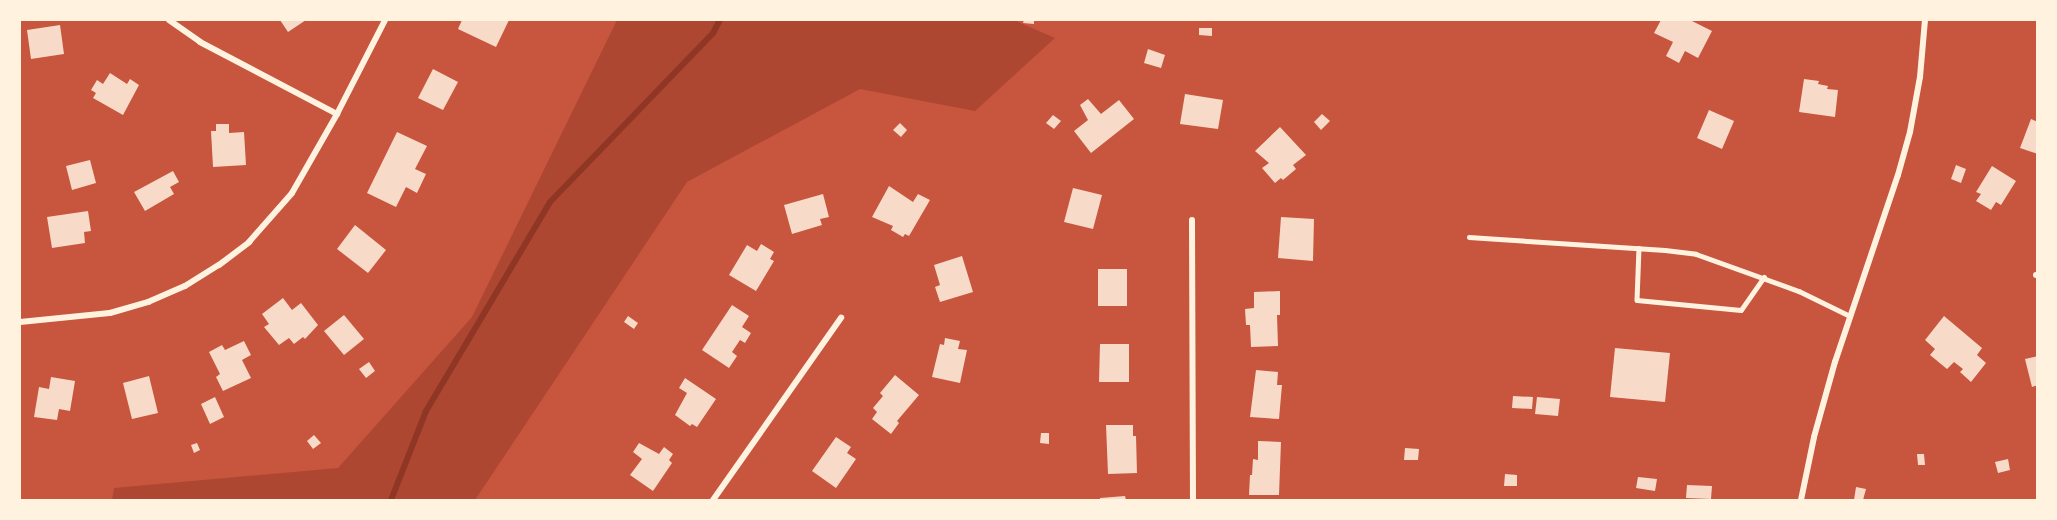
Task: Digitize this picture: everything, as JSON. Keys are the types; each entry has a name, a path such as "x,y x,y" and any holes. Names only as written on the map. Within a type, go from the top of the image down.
{"street":[{"path":"169,20 200,42 337,114"},
{"path":"20,322 110,313 148,302 185,286 219,265 249,242 292,193 337,114 384,20"},
{"path":"1801,501 1814,437 1850,316 1898,175 1910,132 1920,77 1925,20"},
{"path":"1192,220 1193,501"},
{"path":"713,501 841,318"}],"lane":[{"path":"1469,237 1696,254 1764,277 1850,316"},
{"path":"1639,248 1637,300 1741,310 1764,277"}],"shaded area":[{"path":"617,20 1014,20 1055,38 975,111 860,89 687,182 475,500 112,500 114,488 338,468 472,317"}],"building":[{"path":"280,20 306,20 288,32"},
{"path":"462,20 509,20 496,47 458,29"},
{"path":"1024,20 1034,20 1034,24 1023,23"},
{"path":"1661,20 1690,20 1712,31 1698,58 1685,51 1679,63 1666,56 1673,42 1654,33"},
{"path":"60,25 64,54 31,59 27,30"},
{"path":"1199,28 1212,28 1212,36 1199,35"},
{"path":"1148,49 1165,55 1161,68 1144,63"},
{"path":"433,69 458,82 443,110 418,98"},
{"path":"110,73 127,84 130,79 139,85 123,115 93,98 96,93 91,90 97,80 103,84"},
{"path":"1804,79 1819,81 1818,84 1828,86 1827,89 1838,90 1835,117 1799,112"},
{"path":"1185,94 1223,100 1218,129 1180,124"},
{"path":"1088,99 1101,114 1119,100 1134,119 1091,153 1074,131 1088,120 1080,105"},
{"path":"1709,110 1734,121 1722,149 1697,138"},
{"path":"1322,114 1330,121 1321,130 1314,122"},
{"path":"1053,115 1061,121 1054,129 1046,123"},
{"path":"2031,119 2038,122 2038,154 2020,148"},
{"path":"900,123 907,130 901,137 893,130"},
{"path":"216,124 229,124 229,133 244,132 246,165 213,167 211,131 216,131"},
{"path":"1280,127 1306,155 1293,165 1296,169 1283,180 1281,178 1275,183 1262,168 1269,163 1255,151"},
{"path":"397,132 427,146 415,169 426,174 417,193 406,187 396,207 367,193"},
{"path":"90,160 96,183 72,190 66,166"},
{"path":"1956,165 1966,169 1961,183 1951,179"},
{"path":"1992,166 2016,181 2001,205 1996,202 1991,210 1976,201 1981,194 1976,192"},
{"path":"173,171 179,182 170,187 174,194 145,211 134,192"},
{"path":"889,186 913,202 918,194 930,200 909,236 905,234 903,237 891,230 893,226 872,217"},
{"path":"1073,188 1102,195 1093,229 1064,222"},
{"path":"823,194 829,217 820,219 822,225 792,234 784,205"},
{"path":"88,211 91,231 84,232 85,243 52,248 47,217"},
{"path":"1281,217 1314,219 1313,261 1278,258"},
{"path":"355,225 386,250 368,273 337,249"},
{"path":"761,244 774,252 770,259 774,261 756,291 729,275 747,245 757,251"},
{"path":"962,256 973,292 940,302 935,287 940,285 934,265"},
{"path":"1098,269 1127,269 1127,306 1098,306"},
{"path":"1280,291 1280,315 1277,315 1278,346 1251,347 1250,325 1246,325 1245,309 1254,308 1254,292"},
{"path":"283,298 292,310 301,303 318,325 305,339 303,337 294,344 289,338 279,345 264,327 269,324 262,314"},
{"path":"732,305 749,316 742,327 751,333 745,343 740,340 732,352 737,356 729,368 702,350"},
{"path":"344,315 364,339 344,355 324,331"},
{"path":"628,316 638,323 634,329 624,322"},
{"path":"1944,316 1982,348 1977,355 1986,363 1971,382 1960,372 1963,369 1954,362 1947,369 1930,355 1935,349 1925,340"},
{"path":"945,338 960,341 958,349 967,350 960,383 932,377 940,344 944,345"},
{"path":"244,341 251,355 242,360 251,378 223,391 216,377 220,374 209,352 222,345 225,350"},
{"path":"1100,344 1129,344 1129,382 1099,382"},
{"path":"1615,348 1670,353 1665,402 1610,397"},
{"path":"2038,356 2038,385 2032,387 2025,359"},
{"path":"369,362 375,371 366,378 359,369"},
{"path":"1256,370 1278,372 1277,385 1282,385 1279,419 1250,417"},
{"path":"895,375 919,395 897,421 899,423 891,434 872,419 877,412 873,408 883,396 880,393"},
{"path":"149,376 158,413 132,419 123,383"},
{"path":"51,377 75,381 70,411 59,409 57,420 34,417 39,387 49,389"},
{"path":"685,378 716,399 697,427 692,424 690,426 675,415 687,393 679,388"},
{"path":"1513,396 1533,397 1532,409 1512,408"},
{"path":"215,397 224,417 210,424 201,404"},
{"path":"1537,397 1560,399 1558,416 1535,414"},
{"path":"1106,425 1133,425 1133,436 1136,436 1137,473 1108,474"},
{"path":"1041,433 1049,433 1049,444 1040,443"},
{"path":"314,435 321,443 313,449 307,441"},
{"path":"836,437 851,447 847,453 856,459 836,488 812,471"},
{"path":"1258,441 1281,442 1279,495 1249,495 1253,459 1258,460"},
{"path":"197,443 200,450 194,453 191,445"},
{"path":"639,443 659,454 664,447 673,454 669,460 672,463 653,491 630,475 642,459 633,452"},
{"path":"1405,448 1419,449 1418,460 1404,460"},
{"path":"1917,454 1924,454 1925,465 1918,465"},
{"path":"2008,459 2010,470 1998,473 1995,462"},
{"path":"1505,474 1517,475 1517,486 1504,486"},
{"path":"1638,477 1657,479 1655,491 1636,488"},
{"path":"1687,485 1712,486 1711,499 1686,498"},
{"path":"1856,487 1866,489 1863,500 1854,500"},
{"path":"1125,496 1126,500 1100,500 1100,498"}],"waterway":[{"path":"391,500 426,411 550,202 713,33 720,20"}]}
